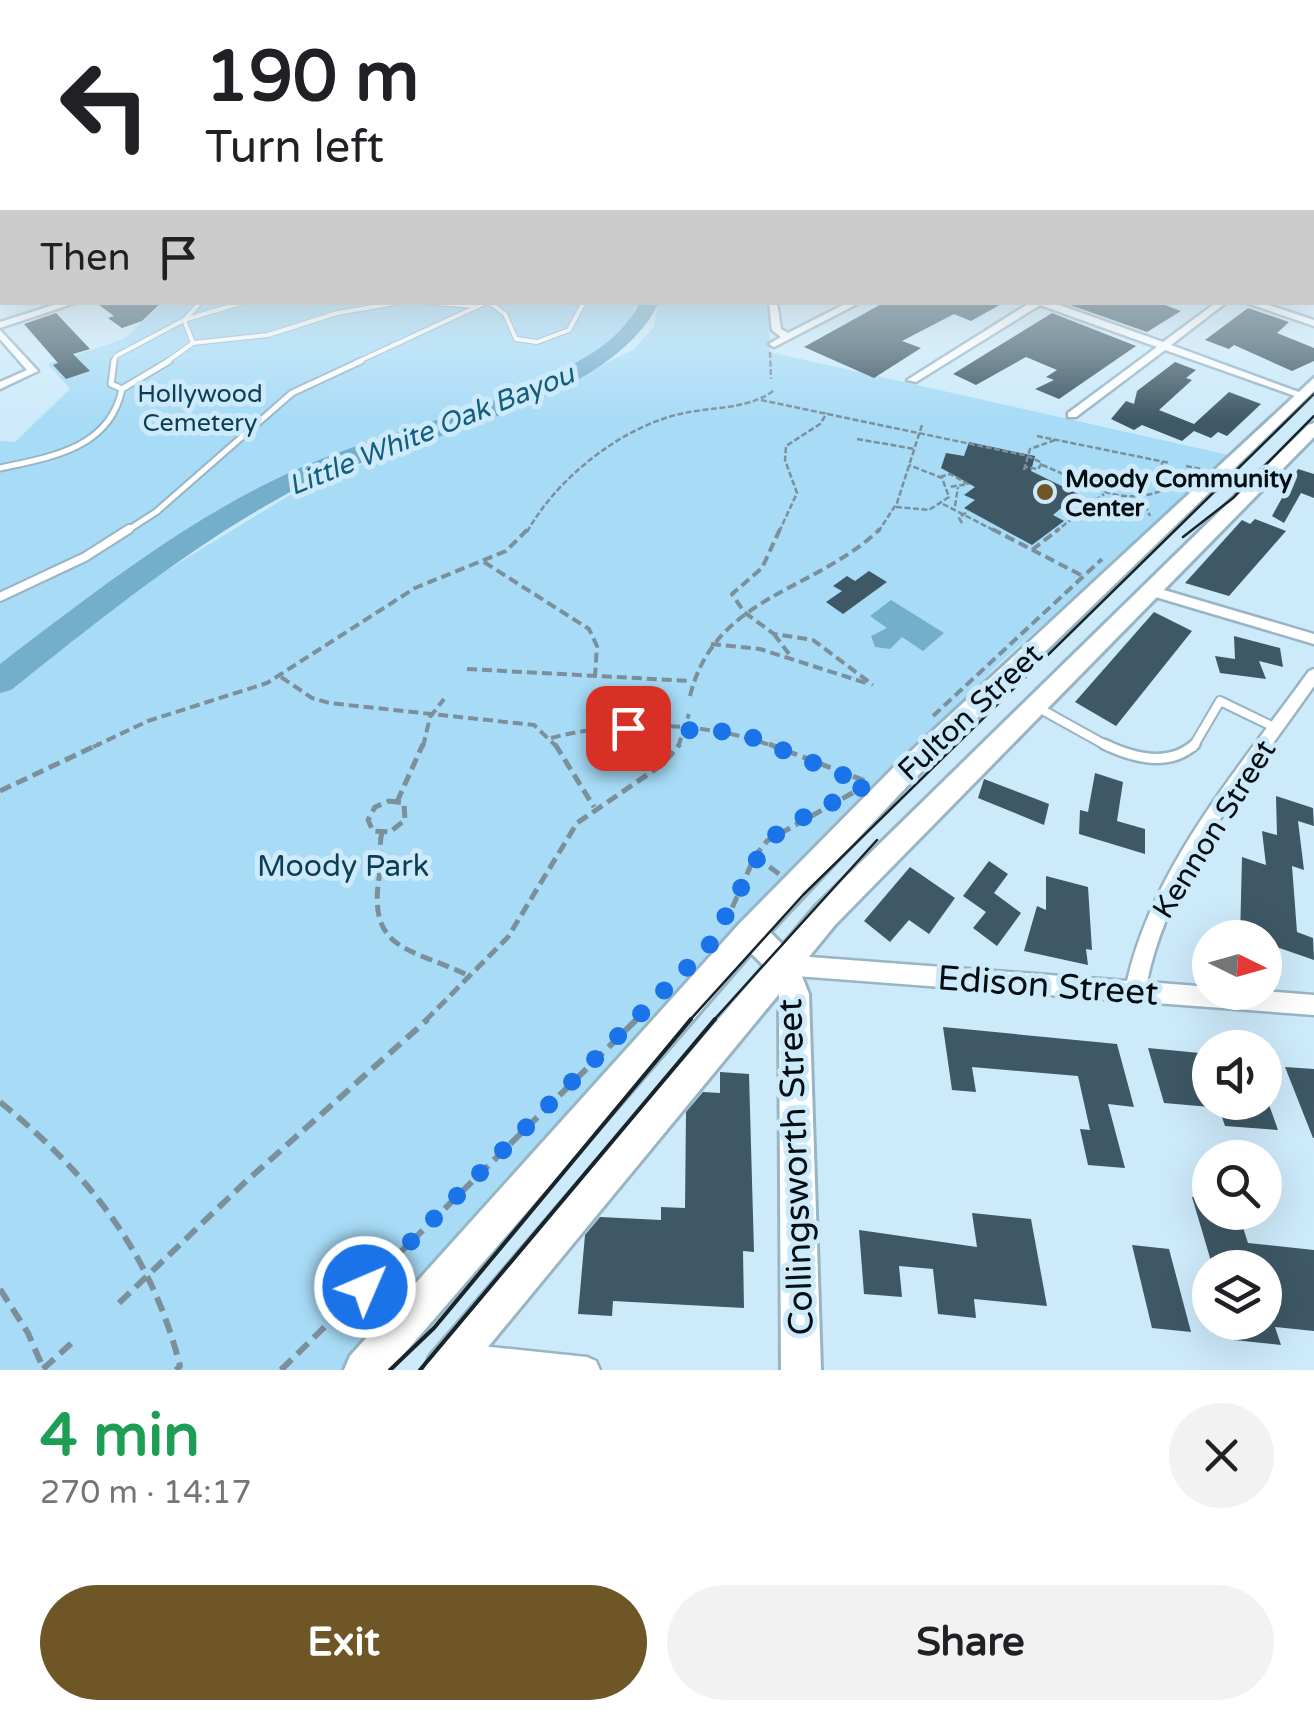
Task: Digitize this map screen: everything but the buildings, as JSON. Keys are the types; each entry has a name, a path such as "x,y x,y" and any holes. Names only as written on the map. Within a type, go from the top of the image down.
{"main road":[{"name":"Fulton Street","path":"364,1370 750,933 903,774 1308,389"},
{"name":"Fulton Street","path":"450,1363 825,916 1147,590 1314,428"},
{"path":"750,933 783,965"},
{"name":"Collingsworth Street","path":"783,965 794,994 801,1370"}],"street":[{"path":"0,324 64,305"},
{"path":"773,305 777,330 788,337"},
{"path":"774,344 850,305"},
{"path":"912,380 1035,305"},
{"path":"1048,305 1164,346 1308,389"},
{"path":"1072,415 1220,305"},
{"path":"1257,305 1314,323"},
{"path":"0,333 33,371 0,386"},
{"path":"1147,590 1314,640"},
{"name":"Kennon Street","path":"1135,991 1138,961 1150,931 1192,856 1314,676"},
{"name":"Edison Street","path":"783,965 1314,1005"},
{"path":"450,1363 587,1370"}],"lane":[{"path":"184,320 198,305"},
{"path":"122,389 112,384 110,377 116,356 184,320 234,305"},
{"path":"122,389 172,363 193,343 268,336 337,313 384,305"},
{"path":"463,305 476,306"},
{"path":"0,596 85,556 156,512 292,393 381,355 479,305"},
{"path":"492,305 505,314 516,339 530,343 545,342 570,328 581,318 583,305"},
{"path":"184,320 193,343"},
{"path":"0,465 42,458 82,444 107,428 120,413 122,389"},
{"path":"1033,705 1111,750 1154,758 1178,756 1192,748 1220,701 1277,729"}],"path":[{"path":"772,379 770,349 774,344"},
{"path":"761,400 773,391"},
{"path":"0,791 148,722 281,677 416,588 484,562 517,544 544,502 624,435 662,418 761,400 1028,456 1104,494 1142,497 1164,490 1162,462"},
{"path":"792,658 774,634 744,612 732,592 762,568 798,491 784,460 786,446 820,424 827,413"},
{"path":"690,696 691,681 726,624 808,580 881,528 895,507 922,426"},
{"path":"1037,436 1170,464"},
{"path":"857,439 915,449"},
{"path":"1042,465 1025,469 1030,448 1055,440"},
{"path":"910,465 940,477 949,487 944,504"},
{"path":"940,477 950,474 968,484 961,487"},
{"path":"949,487 970,490"},
{"path":"954,507 961,487"},
{"path":"1032,550 1104,494"},
{"path":"1142,497 1150,508 1148,520"},
{"path":"895,507 954,507 1096,584"},
{"path":"962,522 958,520 966,512"},
{"path":"881,528 890,532"},
{"path":"932,717 1108,554"},
{"path":"484,562 516,588 586,624 594,636 595,678"},
{"path":"711,644 792,658 873,685 813,640 774,634"},
{"path":"467,668 691,681"},
{"path":"281,677 312,698 329,703 534,725 551,738 594,808"},
{"path":"397,802 421,753 430,716 438,712 444,700"},
{"path":"119,1303 224,1199 446,1004 513,930 565,838 621,787 675,759 689,730 689,714"},
{"path":"551,738 585,727 739,732 867,785"},
{"path":"717,937 755,856 792,823 867,785 875,777"},
{"path":"397,802 404,804 408,814 402,828 374,831 368,820 375,807 397,802"},
{"path":"382,833 379,840 385,867 375,902 380,930 399,946 470,977"},
{"path":"755,856 782,877"},
{"path":"281,1370 660,996"},
{"path":"0,1102 36,1129 118,1219 150,1272 176,1350 180,1366 176,1370"},
{"path":"0,1289 28,1333 44,1370 75,1340"}],"green space":[{"name":"Hollywood Cemetery","path":"161,305 635,305 628,328 604,352 532,386 285,477 129,575 0,670 0,441 15,442 70,389 48,364 124,339"},
{"name":"Moody Park","path":"658,305 768,305 770,352 1233,456 996,666 343,1370 0,1370 0,693 154,578 305,486 496,414 633,350 654,327"}],"shaded area":[{"path":"891,600 944,633 923,651 902,637 890,649 875,647 871,636 887,628 870,616"}],"waterway":[{"name":"Little White Oak Bayou","path":"0,681 133,580 229,516 328,465 488,410 576,371 613,349 639,326 649,305"}],"tram line":[{"path":"689,1021 803,895 1314,394"},
{"path":"1183,537 1233,498 1314,416"},
{"path":"713,1021 877,840"},
{"path":"390,1370 434,1328 691,1019"},
{"path":"420,1370 715,1019"}],"place":[{"name":"Moody Community Center","path":"1045,492"}],"route":[{"path":"365,1287 709,946 724,926 755,856 767,841 792,823 867,785 863,780 739,732 628,728"}]}
